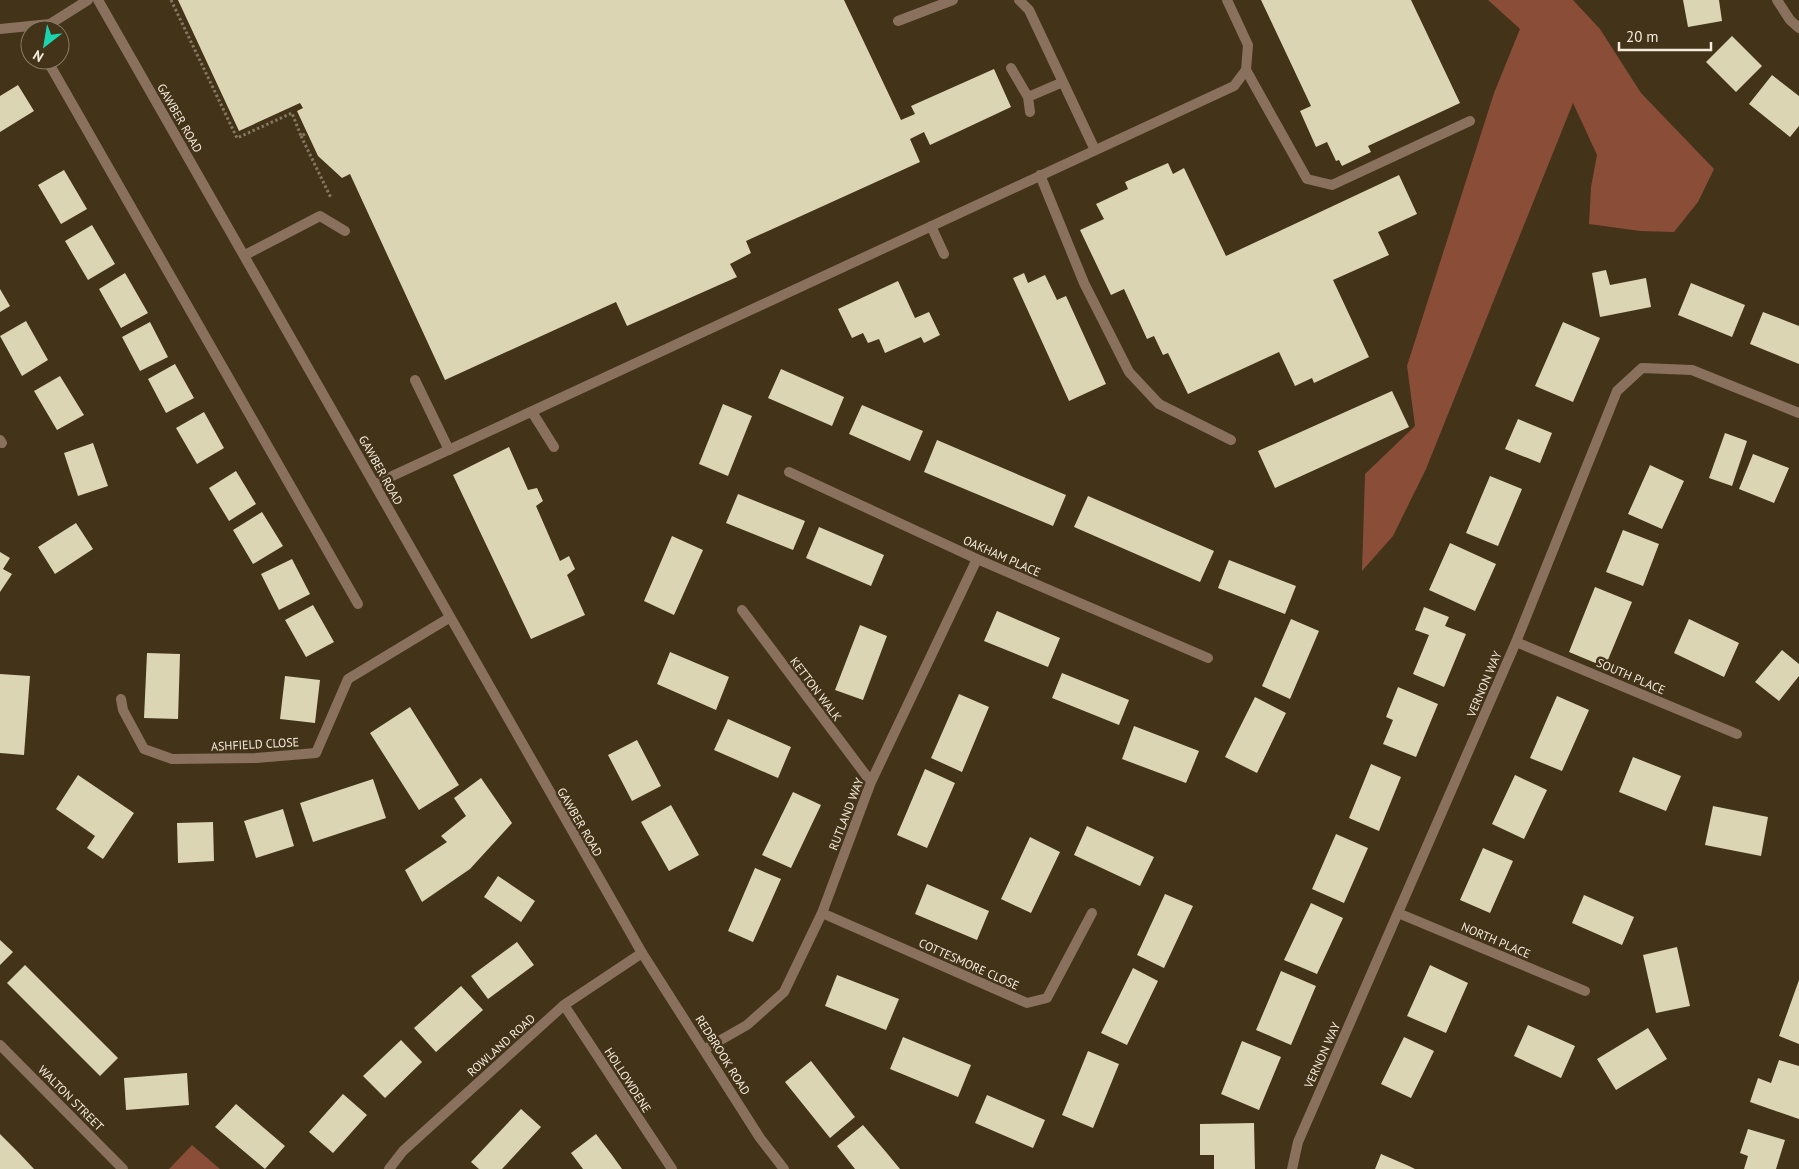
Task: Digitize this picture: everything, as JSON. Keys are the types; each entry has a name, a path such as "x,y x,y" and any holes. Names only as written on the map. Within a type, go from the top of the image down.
{"street":[{"path":"56,20 88,0"},
{"name":"GAWBER ROAD","path":"98,0 245,255 449,618 642,953"},
{"path":"898,21 953,0"},
{"path":"1019,0 1029,10 1095,150"},
{"path":"375,484 1234,86 1246,70 1248,45 1226,0"},
{"path":"1777,0 1790,20 1799,28"},
{"path":"0,29 20,28"},
{"path":"1011,68 1028,97 1030,112"},
{"path":"53,70 358,604"},
{"path":"1246,70 1308,179 1332,185 1470,121"},
{"path":"1028,97 1063,82"},
{"path":"1040,175 1084,283 1129,372 1158,404 1231,440"},
{"path":"245,255 320,216 345,231"},
{"path":"931,226 944,254"},
{"name":"VERNON WAY","path":"1292,1169 1298,1142 1516,642 1617,391 1642,368 1692,370 1799,413"},
{"path":"415,380 449,450"},
{"path":"532,412 554,447"},
{"name":"OAKHAM PLACE","path":"789,472 977,559 1208,658"},
{"name":"RUTLAND WAY","path":"705,1049 748,1025 784,992 822,912 871,782 977,559"},
{"name":"KETTON WALK","path":"742,610 871,782"},
{"name":"ASHFIELD CLOSE","path":"121,699 123,710 144,748 172,759 256,758 316,753 348,678 449,618"},
{"name":"SOUTH PLACE","path":"1516,642 1737,734"},
{"name":"COTTESMORE CLOSE","path":"822,912 1027,1003 1047,998 1092,913"},
{"name":"NORTH PLACE","path":"1398,913 1585,991"},
{"name":"ROWLAND ROAD","path":"389,1169 403,1151 564,1005 642,953"},
{"name":"REDBROOK ROAD","path":"642,953 760,1138 784,1169"},
{"name":"HOLLOWDENE","path":"564,1005 672,1169"},
{"name":"WALTON STREET","path":"0,1045 123,1169"}],"path":[{"path":"171,0 237,138 292,113 301,136 332,197 320,216"},
{"path":"301,136 307,133"}],"shaded area":[{"path":"1488,0 1573,0 1600,29 1641,93 1714,169 1698,202 1674,232 1640,231 1589,224 1591,187 1597,155 1573,103 1426,469 1393,536 1362,571 1365,474 1415,426 1407,366 1494,93 1520,29"},
{"path":"192,1145 220,1169 169,1169"}],"building":[{"path":"178,0 844,0 901,120 915,114 911,106 994,69 1011,107 930,145 924,132 910,139 920,162 746,241 751,253 730,264 737,277 627,326 616,302 445,380 350,174 342,178 318,156 297,111 303,108 300,103 239,131"},
{"path":"1261,0 1411,0 1460,103 1368,146 1371,152 1342,166 1339,160 1336,161 1327,142 1316,147 1300,111 1311,106"},
{"path":"1683,0 1719,0 1722,21 1688,27"},
{"path":"1732,36 1762,66 1736,92 1706,62"},
{"path":"1772,75 1799,96 1799,126 1790,137 1749,104"},
{"path":"18,85 34,111 0,132 0,96"},
{"path":"1168,163 1173,174 1184,168 1226,256 1399,175 1417,214 1378,232 1389,255 1333,280 1369,357 1314,383 1312,378 1295,386 1279,352 1188,394 1168,353 1163,355 1154,336 1147,339 1124,289 1111,295 1080,230 1104,219 1096,204 1128,189 1125,182"},
{"path":"64,170 87,209 61,224 38,185"},
{"path":"92,225 115,264 88,280 65,241"},
{"path":"1606,270 1610,285 1646,278 1651,307 1600,317 1592,273"},
{"path":"125,273 148,313 121,328 99,289"},
{"path":"1024,273 1028,283 1045,275 1057,300 1066,296 1106,384 1069,401 1013,278"},
{"path":"898,281 915,318 929,312 940,335 924,343 921,337 885,353 879,339 868,343 863,333 852,338 838,309"},
{"path":"1691,283 1745,305 1732,337 1678,315"},
{"path":"0,289 10,306 0,312"},
{"path":"1763,312 1799,326 1799,364 1750,344"},
{"path":"26,321 48,360 22,376 0,336"},
{"path":"150,322 168,357 140,371 122,337"},
{"path":"1563,322 1600,338 1573,402 1535,386"},
{"path":"175,364 194,398 166,413 148,379"},
{"path":"781,369 844,397 832,426 768,398"},
{"path":"60,376 84,415 57,430 34,391"},
{"path":"1392,391 1409,427 1275,488 1258,451"},
{"path":"723,404 752,416 728,476 699,464"},
{"path":"862,405 923,431 910,461 849,434"},
{"path":"204,412 224,448 197,464 176,428"},
{"path":"1518,419 1552,433 1540,463 1505,449"},
{"path":"1725,433 1747,441 1732,486 1709,478"},
{"path":"937,440 1066,495 1053,526 924,472"},
{"path":"93,443 108,486 78,496 64,453"},
{"path":"509,447 528,490 537,488 543,501 536,506 560,561 569,556 575,569 567,575 585,615 531,639 453,475"},
{"path":"1753,454 1789,468 1774,503 1739,489"},
{"path":"1650,465 1684,481 1662,529 1628,514"},
{"path":"236,471 256,504 229,521 209,488"},
{"path":"1490,476 1522,489 1498,546 1466,533"},
{"path":"738,494 805,521 793,550 726,523"},
{"path":"1088,496 1214,551 1200,582 1074,527"},
{"path":"262,512 283,546 253,564 233,530"},
{"path":"76,523 93,549 55,574 38,547"},
{"path":"819,527 884,555 871,586 806,558"},
{"path":"1623,530 1659,544 1643,586 1606,572"},
{"path":"672,536 703,550 674,615 644,601"},
{"path":"1450,543 1496,564 1475,611 1429,590"},
{"path":"0,552 10,558 3,569 12,574 0,592"},
{"path":"292,559 310,594 279,610 261,574"},
{"path":"1229,560 1296,586 1285,614 1218,588"},
{"path":"1595,587 1632,602 1605,667 1569,652"},
{"path":"313,605 334,642 306,657 285,620"},
{"path":"1424,607 1449,617 1445,626 1466,634 1444,687 1413,674 1429,635 1415,630"},
{"path":"997,611 1060,638 1048,667 984,641"},
{"path":"1291,619 1319,631 1290,699 1262,686"},
{"path":"1689,619 1739,643 1724,677 1674,653"},
{"path":"860,625 887,636 863,700 835,690"},
{"path":"1782,650 1799,664 1799,676 1779,701 1755,682"},
{"path":"670,652 729,677 716,710 657,684"},
{"path":"147,653 180,654 178,719 144,718"},
{"path":"1062,673 1129,700 1119,725 1052,698"},
{"path":"0,674 30,676 24,755 0,753"},
{"path":"285,676 320,680 315,723 280,719"},
{"path":"1398,687 1438,704 1416,757 1383,744 1393,720 1386,717"},
{"path":"959,694 989,707 962,772 931,758"},
{"path":"1557,696 1589,710 1562,771 1530,758"},
{"path":"1255,697 1286,713 1257,773 1225,757"},
{"path":"410,707 459,785 419,810 370,733"},
{"path":"728,719 791,747 778,778 714,750"},
{"path":"1134,726 1199,751 1186,783 1122,759"},
{"path":"637,740 661,786 632,801 608,755"},
{"path":"1633,757 1681,776 1666,811 1619,792"},
{"path":"1371,764 1401,777 1379,831 1349,818"},
{"path":"925,769 955,783 927,848 897,835"},
{"path":"78,775 134,813 103,859 87,848 95,836 56,809"},
{"path":"1515,775 1547,790 1524,839 1492,824"},
{"path":"481,778 512,823 470,869 422,902 405,870 447,842 441,836 466,816 454,798"},
{"path":"373,779 386,818 313,842 300,803"},
{"path":"793,792 821,805 791,868 762,855"},
{"path":"671,805 699,855 669,871 641,822"},
{"path":"1713,806 1768,817 1761,856 1705,845"},
{"path":"283,809 294,846 256,858 244,821"},
{"path":"213,822 214,861 178,863 177,823"},
{"path":"1087,826 1154,857 1140,886 1074,855"},
{"path":"1336,834 1368,848 1344,903 1312,889"},
{"path":"1030,837 1060,852 1031,913 1001,899"},
{"path":"1483,848 1513,861 1490,913 1460,900"},
{"path":"755,868 781,879 753,942 728,931"},
{"path":"498,876 535,901 521,922 484,897"},
{"path":"927,884 989,911 977,940 915,914"},
{"path":"1165,894 1193,906 1164,968 1137,955"},
{"path":"1584,895 1634,917 1622,945 1572,923"},
{"path":"1311,903 1343,918 1317,974 1284,960"},
{"path":"0,940 13,952 0,965"},
{"path":"517,942 534,965 488,999 471,976"},
{"path":"1677,947 1690,1006 1656,1013 1643,955"},
{"path":"25,965 118,1058 100,1076 7,983"},
{"path":"1430,965 1468,983 1446,1033 1407,1016"},
{"path":"1133,968 1158,981 1127,1045 1101,1033"},
{"path":"1281,971 1316,986 1291,1045 1256,1030"},
{"path":"837,975 899,999 886,1030 825,1006"},
{"path":"1799,980 1799,1044 1779,1036"},
{"path":"461,986 483,1010 436,1052 414,1028"},
{"path":"1528,1025 1575,1046 1561,1078 1514,1056"},
{"path":"1648,1028 1667,1059 1616,1090 1597,1059"},
{"path":"903,1037 971,1065 958,1097 890,1069"},
{"path":"1404,1037 1434,1051 1411,1098 1381,1084"},
{"path":"401,1040 422,1062 385,1098 363,1076"},
{"path":"1242,1041 1281,1057 1259,1110 1221,1094"},
{"path":"1088,1051 1119,1064 1093,1128 1062,1115"},
{"path":"1779,1060 1799,1066 1799,1119 1750,1102 1758,1078 1771,1083"},
{"path":"811,1061 855,1117 830,1138 785,1082"},
{"path":"187,1073 189,1105 126,1110 124,1078"},
{"path":"343,1094 367,1115 333,1153 309,1132"},
{"path":"987,1095 1045,1120 1033,1148 975,1123"},
{"path":"236,1104 285,1146 265,1169 215,1127"},
{"path":"521,1109 541,1127 502,1169 479,1169 471,1162"},
{"path":"1254,1123 1255,1169 1214,1169 1214,1155 1200,1155 1200,1124"},
{"path":"863,1125 900,1169 855,1169 837,1146"},
{"path":"1748,1129 1785,1140 1776,1169 1744,1169 1748,1156 1740,1153"},
{"path":"0,1134 19,1153 34,1169 0,1169"},
{"path":"596,1134 622,1169 583,1169 571,1153"},
{"path":"1381,1154 1409,1166 1415,1169 1375,1169"}]}
